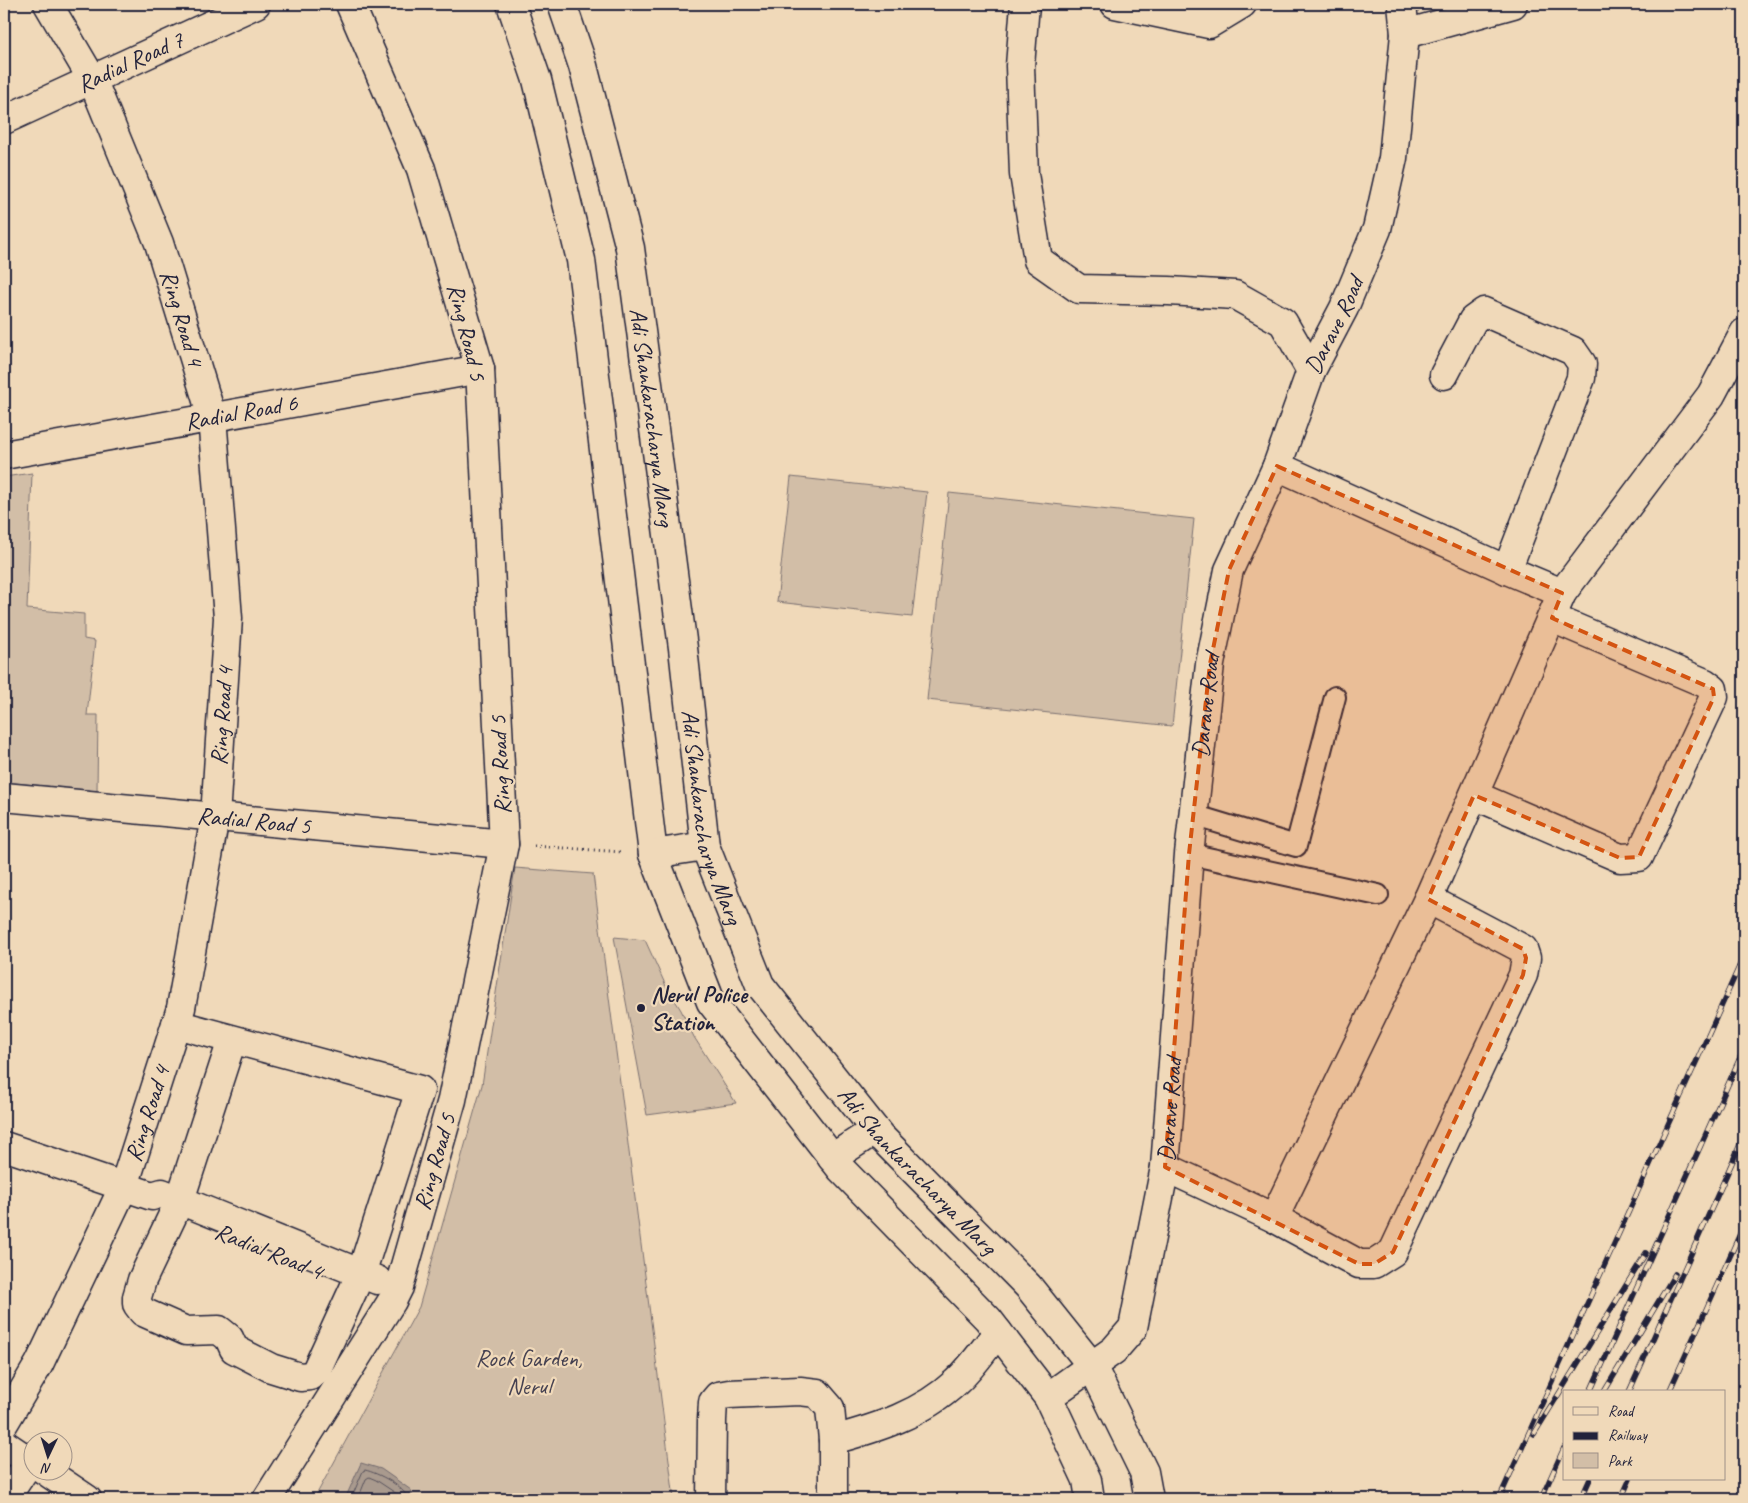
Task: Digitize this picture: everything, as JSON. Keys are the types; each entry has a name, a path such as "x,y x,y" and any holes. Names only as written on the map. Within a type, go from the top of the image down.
{"street":[{"name":"Ring Road 4","path":"4,1423 39,1364 124,1186 181,1008 215,817 228,618 212,417 159,242 92,79 48,4"},
{"name":"Radial Road 7","path":"4,120 256,4"},
{"name":"Ring Road 5","path":"267,1499 396,1294 452,1100 504,844 480,369 422,169 350,4"},
{"name":"Adi Shankaracharya Marg","path":"511,4 538,80 581,260 653,854 711,1002 841,1169 988,1319 1048,1397 1087,1480 1090,1499"},
{"name":"Adi Shankaracharya Marg","path":"562,4 583,66 630,248 682,648 705,846 760,985 875,1130 1028,1286 1092,1366 1144,1472 1149,1499"},
{"path":"1025,4 1020,66 1024,164 1038,260 1079,290 1169,291 1235,295 1283,322 1311,371"},
{"path":"1116,4 1209,24 1242,4"},
{"name":"Darave Road","path":"1048,1397 1114,1350 1133,1328 1166,1168 1193,815 1210,664 1229,570 1277,466 1311,371 1344,308 1376,228 1393,158 1405,34 1402,4"},
{"path":"1405,34 1514,4"},
{"path":"1444,375 1474,320 1484,312 1573,352 1582,364 1581,378 1507,570"},
{"path":"1274,1218 1428,899 1562,593 1711,395 1744,333"},
{"name":"Radial Road 6","path":"4,455 480,369"},
{"path":"1277,466 1562,593"},
{"path":"1474,795 1620,858 1639,857 1714,697 1713,690 1705,683 1552,618"},
{"name":"Radial Road 5","path":"4,797 504,844"},
{"path":"653,854 705,846"},
{"path":"1166,1168 1274,1218 1359,1264 1374,1264 1393,1252 1523,975 1526,958 1523,949 1428,899"},
{"path":"176,1024 452,1100"},
{"path":"232,1040 188,1211 142,1280 136,1297 136,1304 143,1312 186,1331 219,1330 229,1338 234,1349 271,1368 300,1377 310,1376 316,1371 358,1280 420,1090"},
{"path":"832,1158 875,1130"},
{"path":"4,1146 124,1186"},
{"name":"Radial Road 4","path":"124,1186 152,1196 157,1206 188,1211 396,1294"},
{"path":"833,1440 894,1422 928,1404 957,1381 998,1332"},
{"path":"711,1499 713,1402 718,1396 729,1394 800,1391 817,1393 830,1408 833,1440 833,1499"},
{"path":"4,1444 22,1456"},
{"path":"5,1499 22,1480"},
{"path":"58,1480 87,1499"}],"lane":[{"path":"1193,815 1296,846 1335,697"},
{"path":"1189,854 1378,895"}],"path":[{"path":"504,844 653,854"}],"highlighted area":[{"path":"1277,466 1562,593 1552,618 1713,689 1714,697 1639,857 1620,858 1474,795 1428,899 1523,949 1526,958 1523,975 1393,1252 1374,1264 1359,1264 1165,1167 1189,854 1210,664 1229,570"}],"green space":[{"path":"32,473 27,609 84,614 84,639 95,641 87,715 98,715 97,791 4,782 4,477"},
{"path":"791,477 927,492 912,617 777,602"},
{"path":"949,493 1194,519 1172,726 927,700"},
{"name":"Rock Garden, Nerul","path":"515,868 593,874 674,1499 314,1499 419,1307 482,1085"},
{"path":"614,937 645,940 666,986 681,1010 694,1037 736,1103 647,1115"}],"water":[{"path":"361,1463 381,1469 411,1490 413,1499 345,1499"}],"railway":[{"path":"1499,1499 1744,956"},
{"path":"1591,1390 1744,1049"},
{"path":"1630,1390 1744,1136"},
{"path":"1670,1390 1744,1225"},
{"path":"1534,1434 1646,1253"},
{"path":"1605,1390 1675,1274"},
{"path":"1541,1499 1563,1450"},
{"path":"1581,1499 1590,1480"},
{"path":"1621,1499 1630,1480"}],"place":[{"name":"Nerul Police Station","path":"641,1008"}]}
